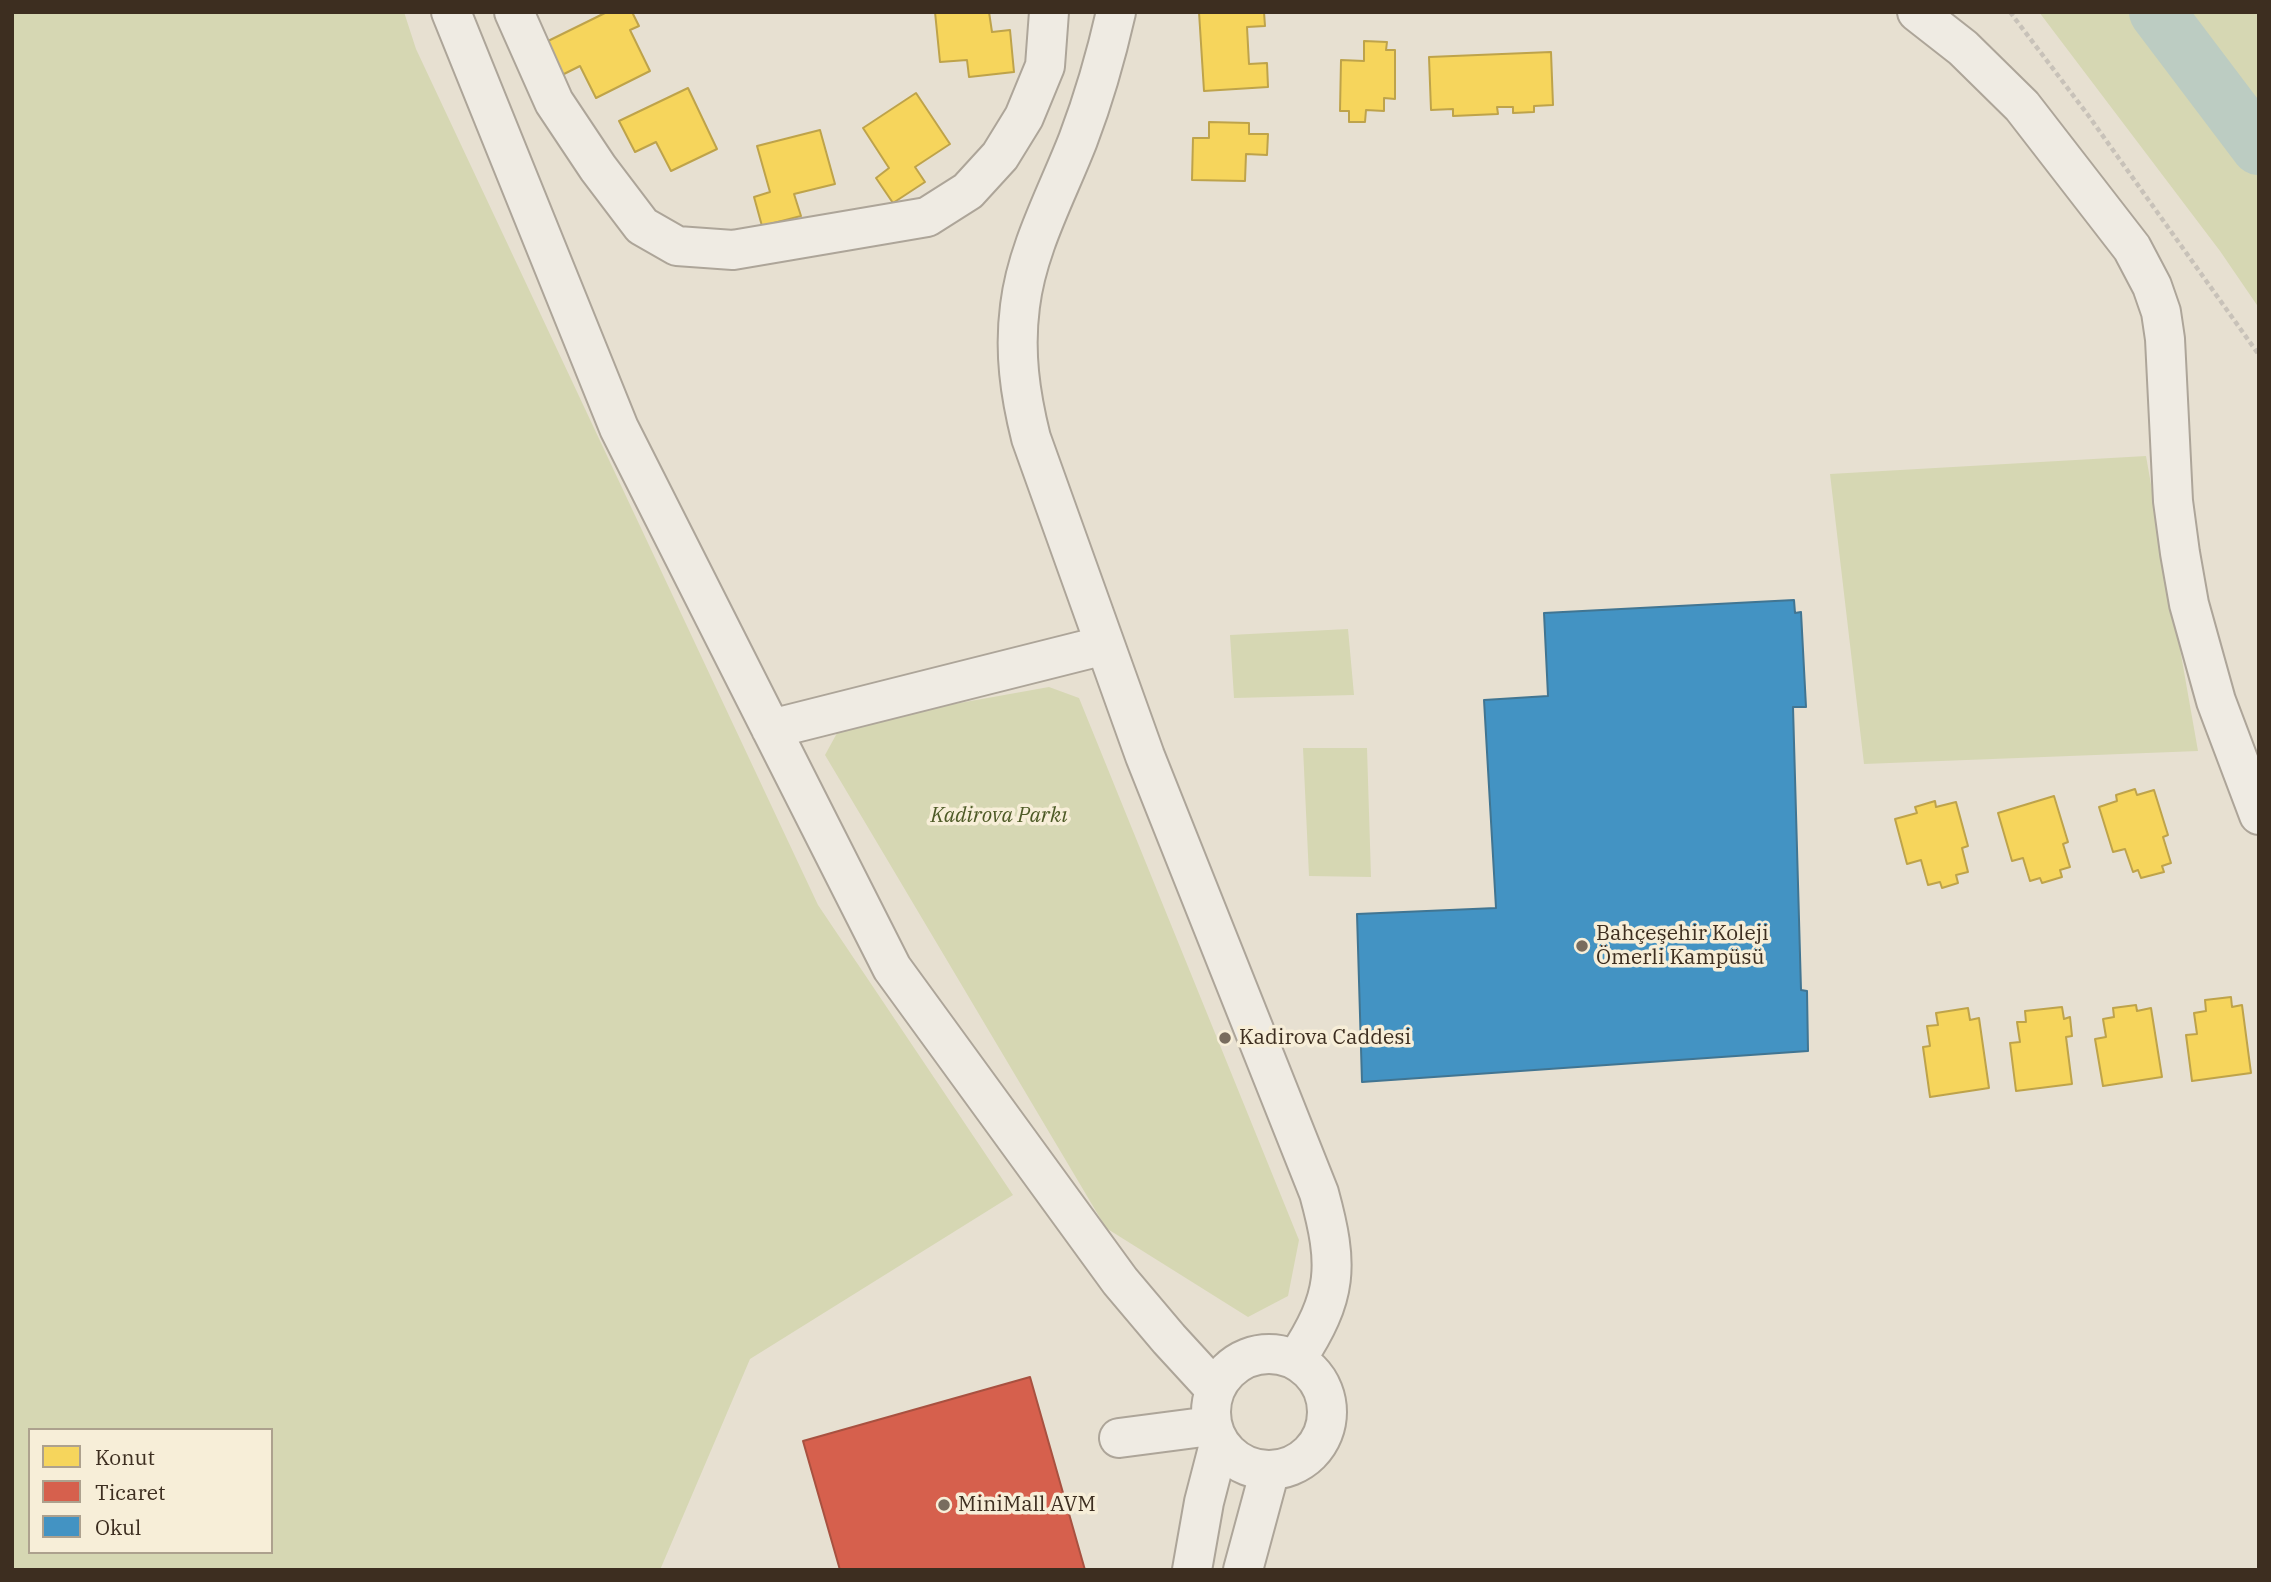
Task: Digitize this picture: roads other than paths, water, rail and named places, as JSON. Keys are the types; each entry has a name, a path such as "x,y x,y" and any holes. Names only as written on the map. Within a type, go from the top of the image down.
{"street":[{"path":"451,12 619,428 892,968 1120,1281 1214,1388"},
{"path":"514,12 554,102 598,168 642,226 677,247 733,250 927,218 968,191 1000,156 1024,117 1045,66 1049,12"},
{"path":"1116,12 1093,101 1027,270 1020,305 1017,342 1022,400 1031,438 1105,645 1189,869 1303,1150 1327,1224 1333,1251 1332,1280 1316,1329 1296,1360"},
{"path":"1917,12 1963,48 2022,106 2132,248 2152,286 2161,312 2165,339 2174,501 2189,604 2216,701 2259,815"},
{"path":"771,729 1105,645"},
{"path":"1192,1570 1215,1435 1210,1407 1214,1388 1225,1372 1240,1360 1259,1353 1278,1353 1296,1360 1311,1372 1322,1387 1327,1406 1326,1425 1318,1443 1306,1457 1289,1467 1270,1470 1250,1468 1233,1458 1215,1435"},
{"path":"1119,1438 1215,1435"},
{"path":"1243,1570 1270,1470"}],"waterway":[{"path":"2157,12 2259,147"}],"place":[{"name":"Bahçeşehir Koleji Ömerli Kampüsü","path":"1582,946"},
{"name":"Kadirova Caddesi","path":"1225,1038"},
{"name":"MiniMall AVM","path":"944,1505"}],"park label":[{"name":"Kadirova Parkı","path":"999,816"}]}
